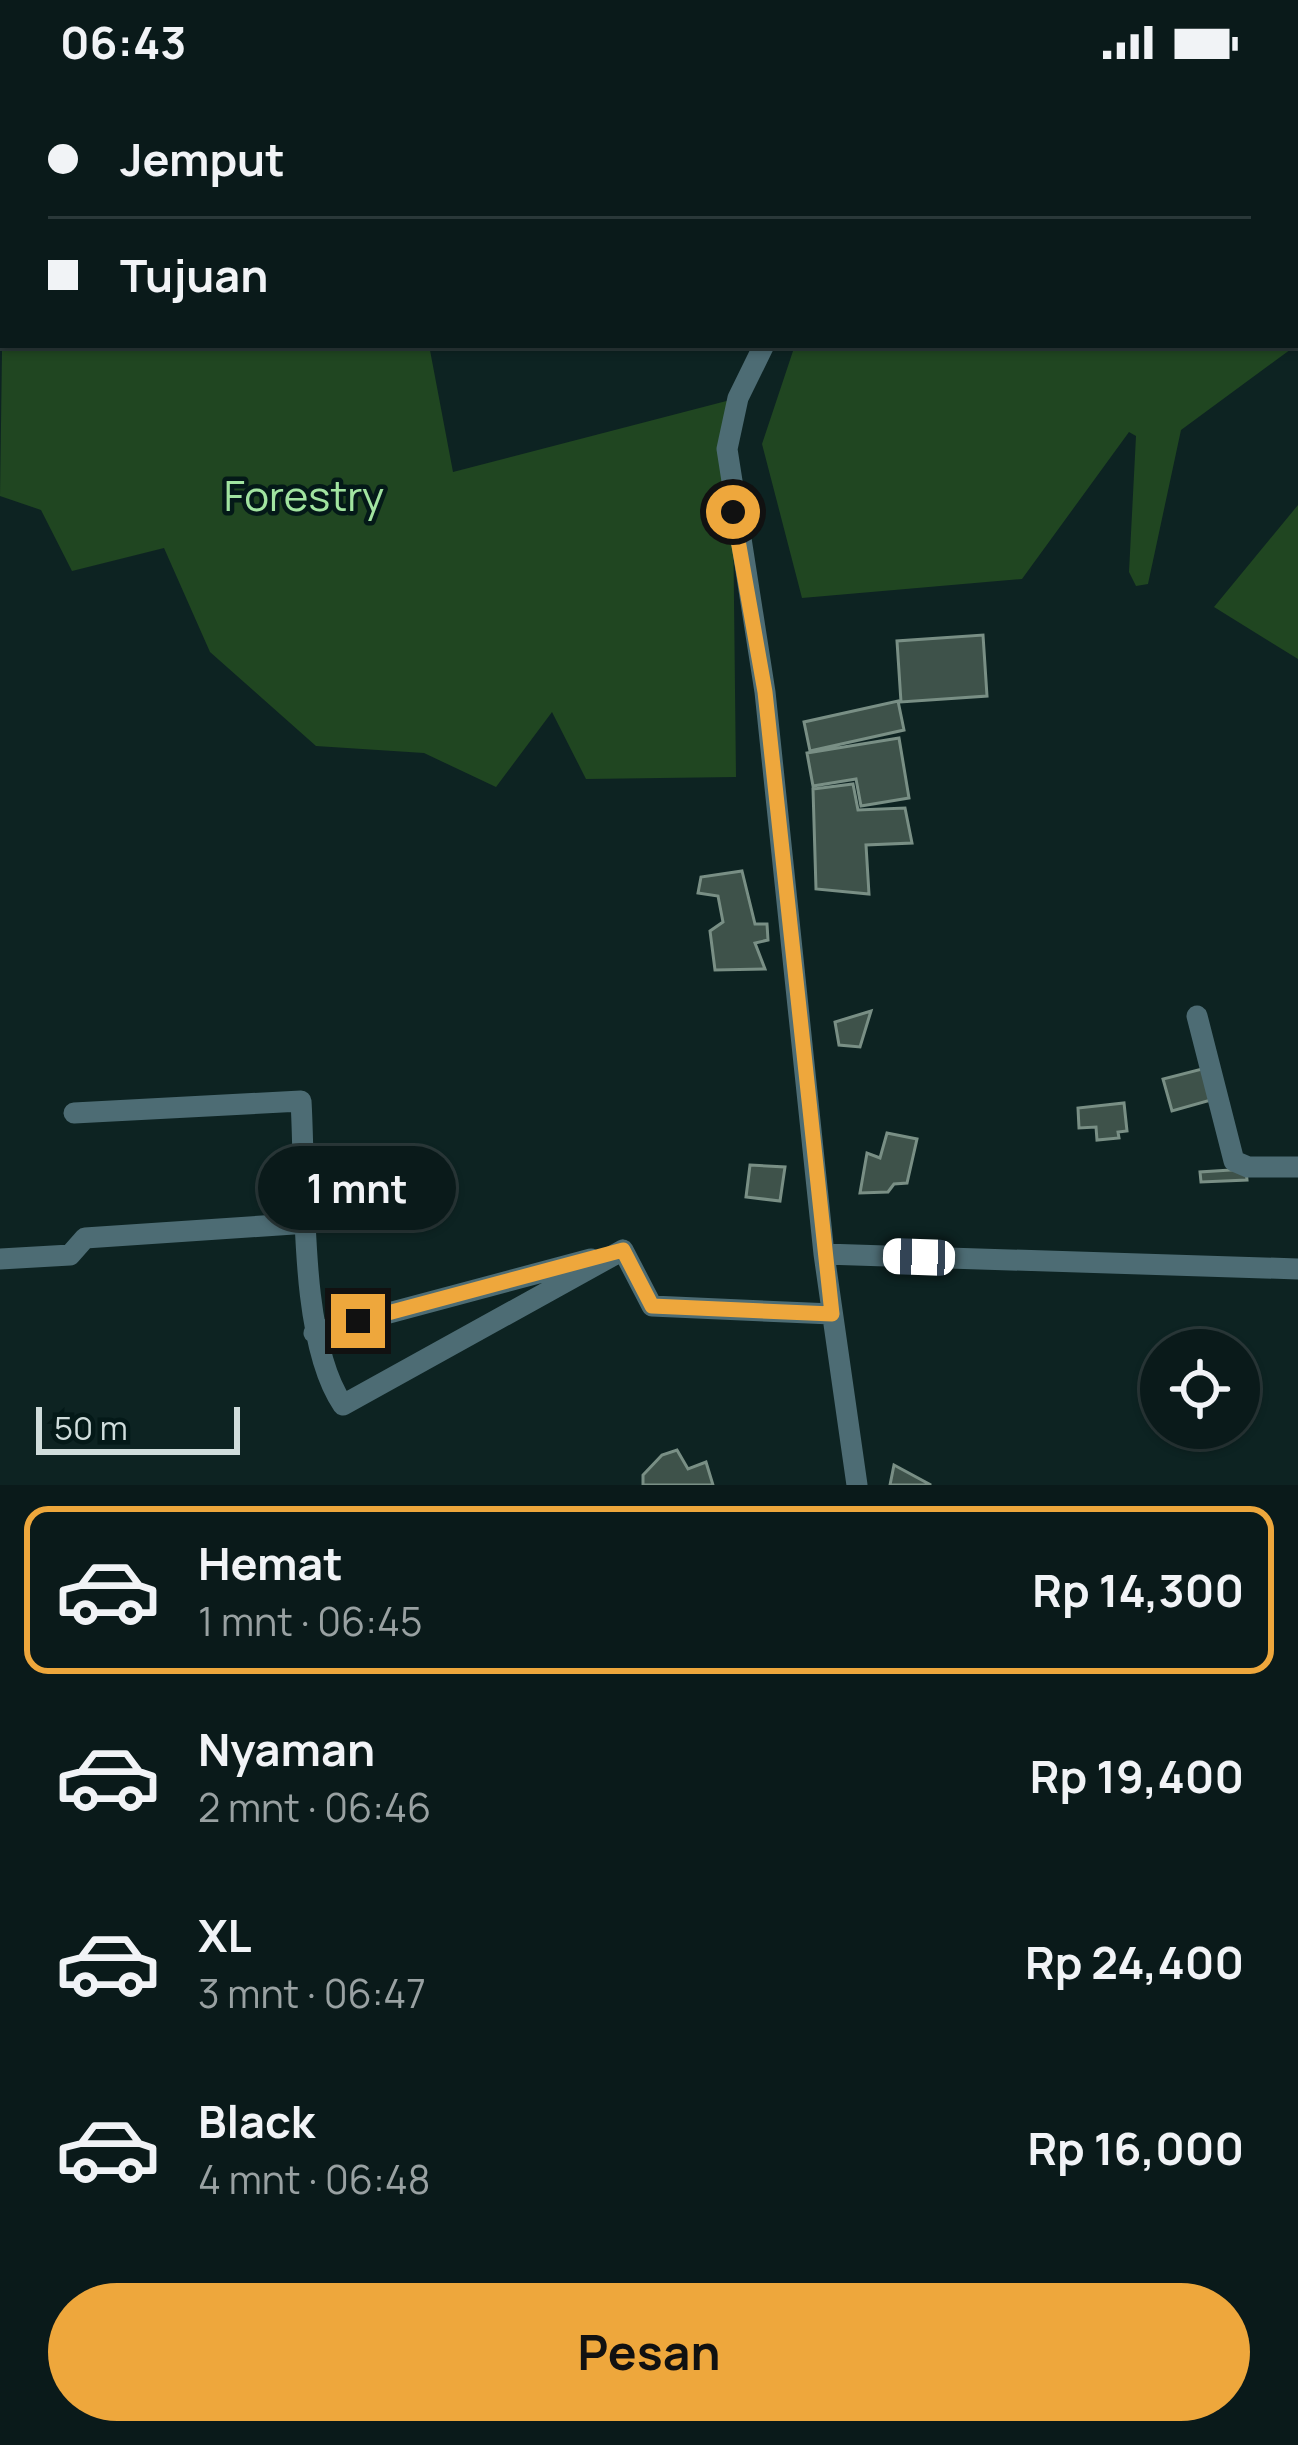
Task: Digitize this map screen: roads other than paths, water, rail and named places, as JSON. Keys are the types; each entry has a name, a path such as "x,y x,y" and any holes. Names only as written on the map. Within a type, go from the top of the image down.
{"street":[{"path":"763,348 738,398 727,449 765,692 824,1254 857,1485"},
{"path":"1197,1016 1234,1161 1249,1167 1298,1167"},
{"path":"74,1113 301,1101 314,1333 326,1380 343,1405 623,1250"},
{"path":"0,1259 70,1255 85,1238 308,1223"},
{"path":"623,1250 652,1306 832,1314"},
{"path":"314,1333 623,1250"},
{"path":"824,1254 1298,1269"}],"park label":[{"name":"Forestry","path":"304,495"}]}
